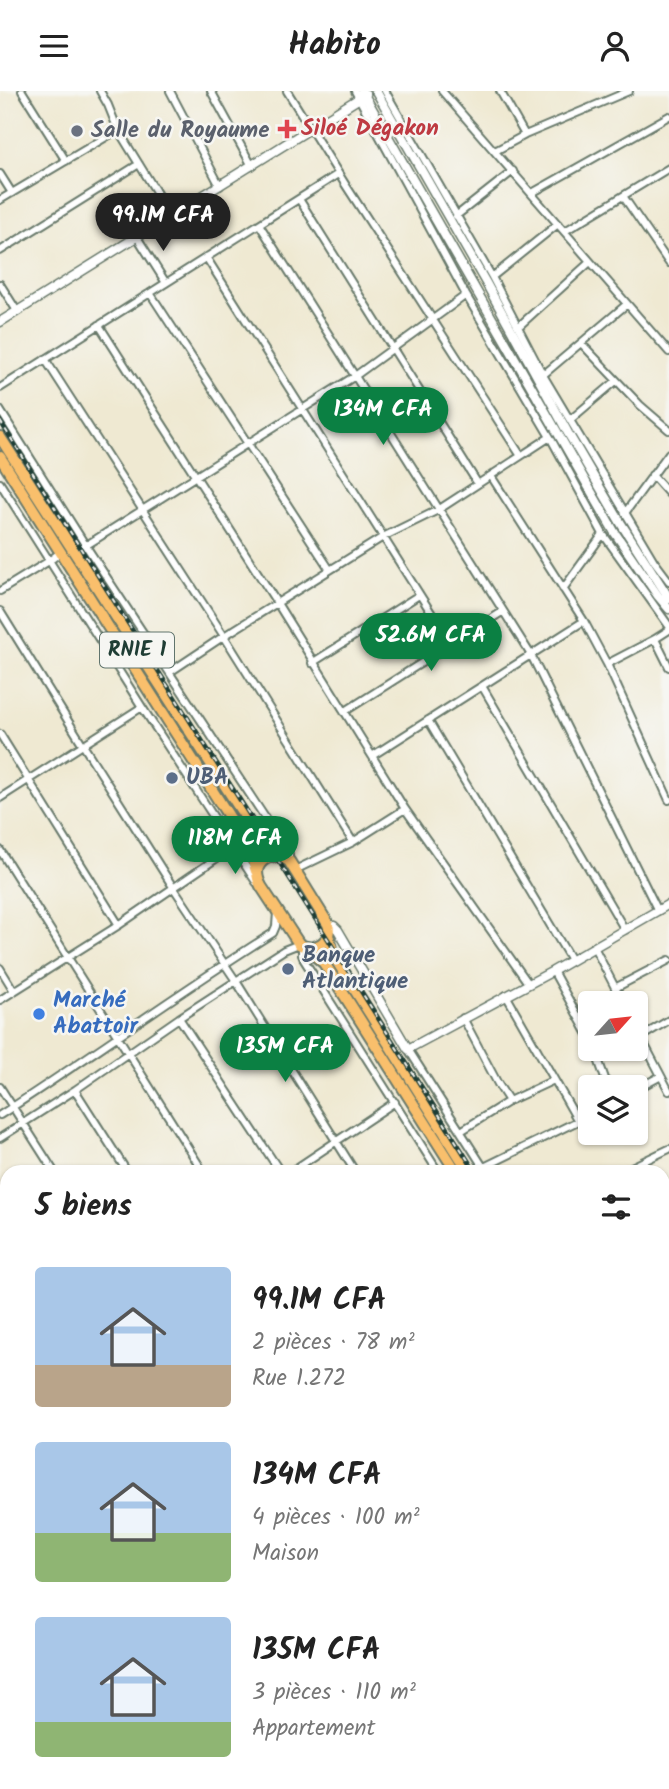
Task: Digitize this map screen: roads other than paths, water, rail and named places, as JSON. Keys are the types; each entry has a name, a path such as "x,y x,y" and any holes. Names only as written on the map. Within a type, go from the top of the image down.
{"highway":[{"name":"RNIE 1","path":"0,437 257,835 288,863 328,923"},
{"name":"RNIE 1","path":"0,457 249,848 257,871 256,877 276,912 302,946 324,963 452,1165"},
{"path":"257,871 260,863 271,856 288,863"},
{"path":"328,923 328,936 335,958 465,1165"},
{"path":"302,946 319,946 328,936"}],"street":[{"path":"22,91 66,161"},
{"path":"100,91 118,130 171,216"},
{"path":"170,91 220,186"},
{"path":"211,91 252,166"},
{"path":"287,91 521,456"},
{"path":"385,91 492,277 544,375 669,582"},
{"path":"442,91 669,352"},
{"path":"510,91 501,93 525,135"},
{"path":"495,151 525,135 629,91"},
{"path":"0,322 365,93"},
{"path":"365,93 466,295 550,437 603,534 669,628 655,639 607,664"},
{"path":"365,93 486,283 568,433 669,597"},
{"path":"365,93 615,533 669,609"},
{"path":"531,193 669,116"},
{"path":"0,200 118,130"},
{"path":"0,251 139,164"},
{"path":"456,216 513,171"},
{"path":"565,231 668,171"},
{"path":"0,173 12,193"},
{"path":"0,388 338,174"},
{"path":"623,196 669,263"},
{"path":"299,199 478,484"},
{"path":"492,277 558,223"},
{"path":"259,224 531,655 657,911"},
{"path":"137,237 166,283"},
{"path":"206,257 451,645"},
{"path":"518,327 590,262"},
{"path":"0,284 17,311"},
{"path":"150,293 330,570"},
{"path":"74,553 355,376 466,295"},
{"path":"544,375 627,304"},
{"path":"99,325 405,809 528,983"},
{"path":"581,343 640,405 669,430"},
{"path":"46,359 353,842"},
{"path":"570,419 616,381"},
{"path":"0,409 86,546 289,854 288,863 353,842 405,809"},
{"path":"170,672 383,537 438,510 550,437"},
{"path":"625,513 669,453"},
{"path":"652,475 669,494"},
{"path":"491,476 584,621 607,664 669,800"},
{"path":"0,483 247,871 261,885"},
{"path":"563,589 603,534"},
{"path":"0,591 61,552"},
{"path":"313,663 419,595"},
{"path":"0,611 351,1165"},
{"path":"344,712 502,612"},
{"path":"372,756 584,621"},
{"path":"655,639 669,667"},
{"path":"482,686 625,930"},
{"path":"0,799 142,707"},
{"path":"428,720 571,960"},
{"path":"0,734 119,925"},
{"path":"0,1000 119,925 233,847"},
{"path":"0,850 199,1165"},
{"path":"408,1049 553,971 669,904"},
{"path":"0,1115 273,933 276,912"},
{"path":"328,923 338,930 408,1049 483,1165"},
{"path":"0,1138 236,981 285,950 302,946 304,960 434,1165"},
{"path":"594,947 617,991"},
{"path":"615,988 669,960"},
{"path":"0,968 15,991"},
{"path":"553,971 578,1016"},
{"path":"495,1165 578,1121 506,995"},
{"path":"179,1018 276,1165"},
{"path":"463,1019 509,1101"},
{"path":"648,1033 669,1020"},
{"path":"648,1051 669,1091"},
{"path":"648,1083 661,1076"},
{"path":"461,1131 509,1101 554,1080"},
{"path":"0,1087 50,1165"},
{"path":"75,1090 123,1165"},
{"path":"301,1165 395,1102"},
{"path":"636,1165 669,1149"}],"railway":[{"path":"0,421 471,1165"}],"place":[{"name":"Siloé Dégakon","path":"287,129"},
{"name":"Salle du Royaume","path":"77,131"},
{"name":"UBA","path":"172,778"},
{"name":"Banque Atlantique","path":"288,969"},
{"name":"Marché Abattoir","path":"39,1014"}]}
